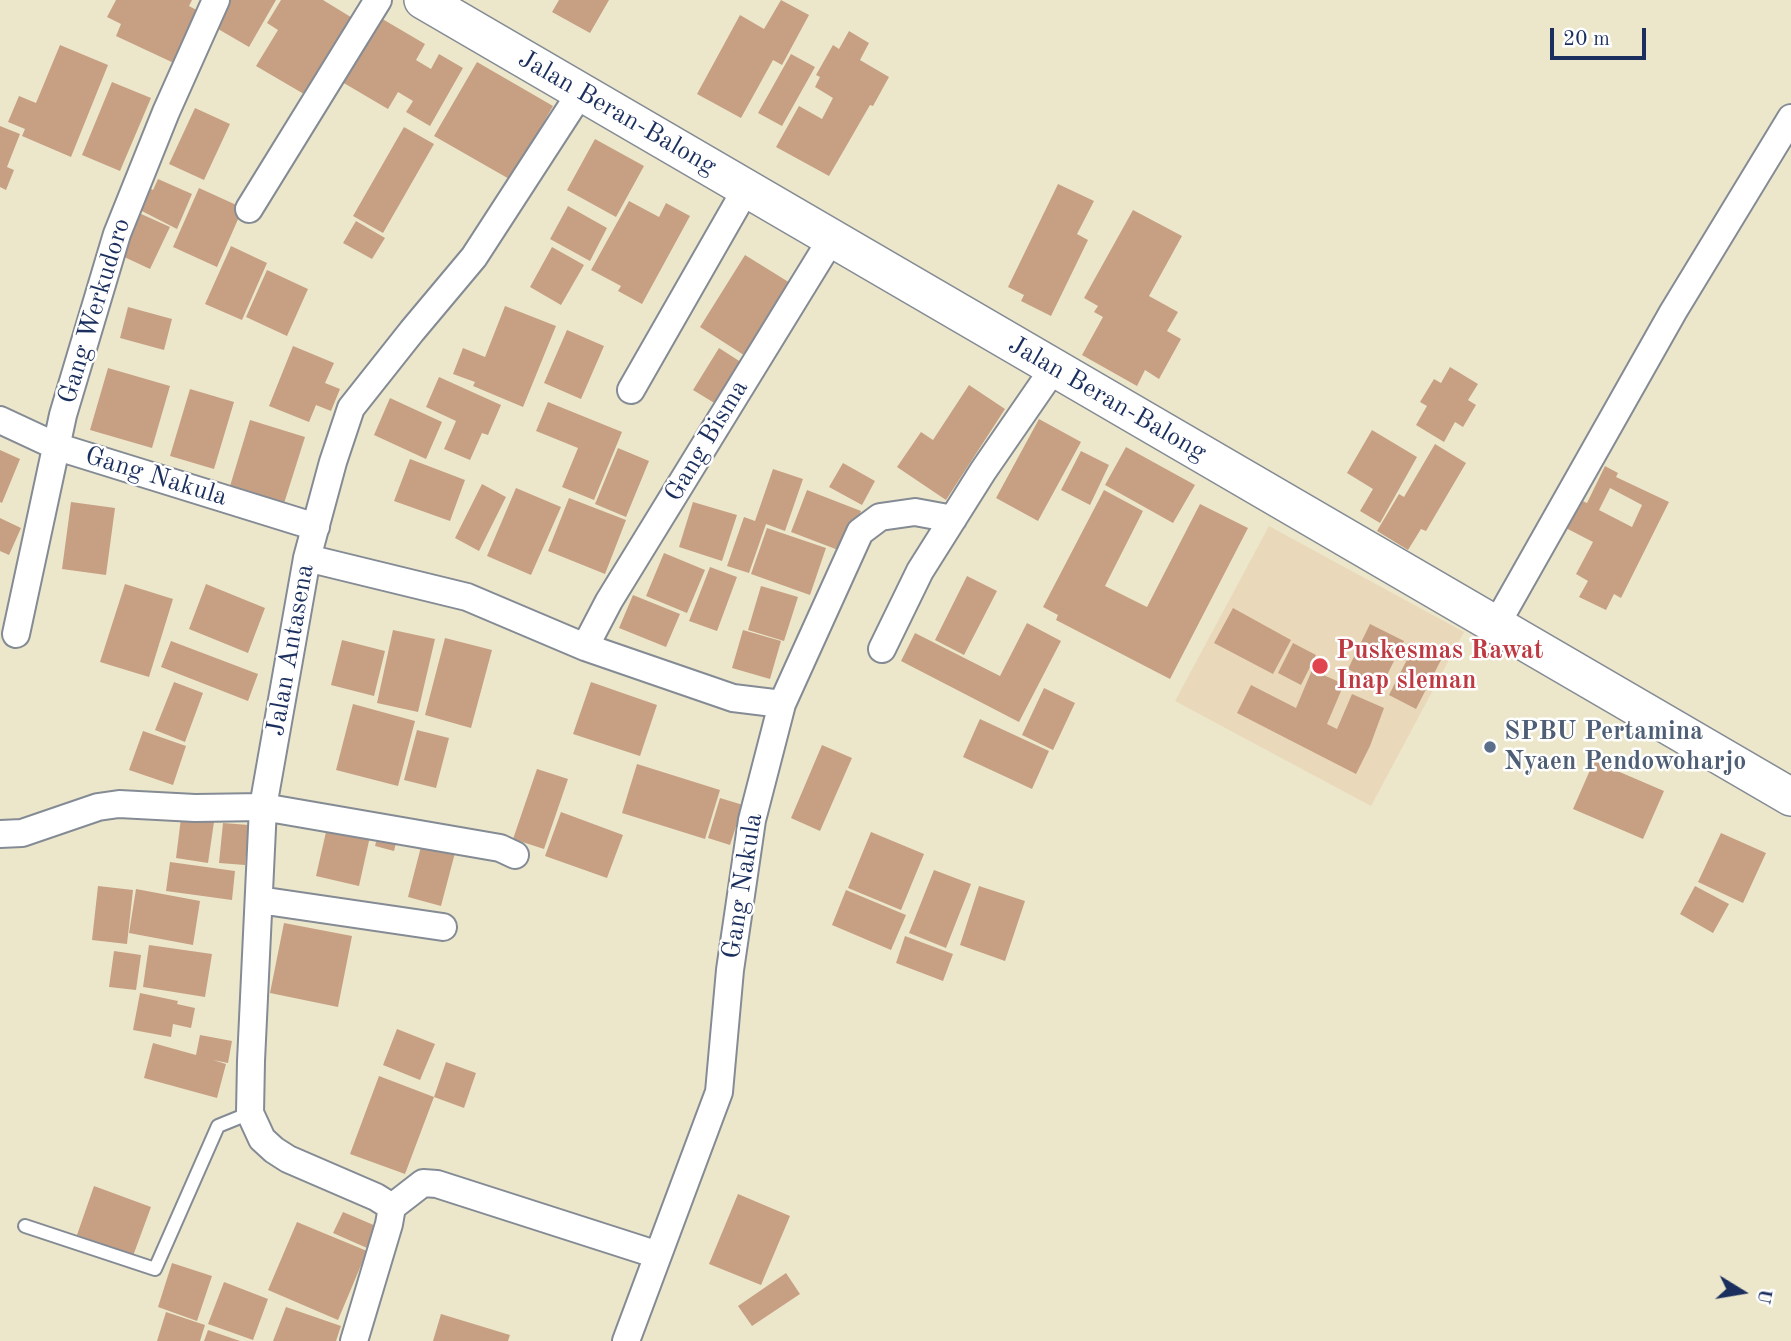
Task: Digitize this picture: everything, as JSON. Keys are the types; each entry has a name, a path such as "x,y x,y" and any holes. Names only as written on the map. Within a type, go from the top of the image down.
{"main road":[{"name":"Jalan Beran-Balong","path":"423,0 1791,797"}],"street":[{"name":"Gang Werkudoro","path":"16,634 63,415 117,234 166,112 216,0"},
{"path":"249,209 377,0"},
{"name":"Jalan Antasena","path":"250,1113 263,807 307,558 333,462 351,408 474,257 581,92"},
{"path":"1496,625 1674,312 1791,118"},
{"path":"631,390 746,189"},
{"name":"Gang Bisma","path":"585,647 609,601 832,238"},
{"path":"882,649 920,571 983,471 1054,368"},
{"name":"Gang Nakula","path":"0,420 58,447 316,527"},
{"name":"Gang Nakula","path":"626,1341 719,1092 730,970 752,820 782,704 860,532 880,517 915,512 953,519"},
{"path":"307,558 467,597 585,647 733,698 782,704"},
{"path":"0,834 22,833 98,807 120,804 263,807 500,848 514,855"},
{"path":"258,900 443,927"},
{"path":"250,1113 262,1139 274,1150 288,1159 376,1197 391,1207"},
{"path":"354,1341 389,1224 391,1207 423,1183 438,1184 658,1255"}],"lane":[{"path":"25,1226 155,1269 218,1126 250,1113"}],"shaded area":[{"name":"Puskesmas Rawat Inap sleman","path":"1269,526 1464,632 1371,806 1175,701"}],"building":[{"path":"116,0 192,0 189,6 202,13 178,65 116,36 121,24 107,17"},
{"path":"229,0 276,0 249,47 213,26"},
{"path":"281,0 323,0 354,19 309,97 256,66 278,30 267,23"},
{"path":"559,0 609,0 590,33 552,12"},
{"path":"781,0 809,15 782,65 773,60 741,118 697,94 740,15 764,29"},
{"path":"379,17 425,44 416,60 431,69 439,54 463,68 430,126 406,112 413,101 398,92 388,109 342,82"},
{"path":"849,31 869,43 860,60 889,77 829,176 776,147 799,106 822,119 833,98 815,87 820,77 816,75 833,45 839,49"},
{"path":"60,45 108,65 71,157 22,136 25,129 8,122 19,96 36,103"},
{"path":"791,54 815,67 782,126 758,113"},
{"path":"477,62 553,106 511,180 434,136"},
{"path":"112,82 151,98 120,171 82,155"},
{"path":"195,108 230,124 204,180 169,164"},
{"path":"0,126 20,134 7,167 14,170 6,190 0,187"},
{"path":"404,127 434,144 383,233 353,216"},
{"path":"595,139 644,166 616,217 567,190"},
{"path":"158,179 192,194 177,229 136,208 146,186 153,190"},
{"path":"1058,184 1094,201 1077,234 1088,240 1051,316 1021,301 1024,295 1008,287"},
{"path":"199,188 243,208 217,267 173,247"},
{"path":"629,201 659,217 666,203 690,216 642,304 618,291 621,286 591,270"},
{"path":"568,206 607,228 590,261 550,239"},
{"path":"1133,210 1182,236 1149,296 1178,312 1167,331 1181,339 1159,379 1145,370 1137,386 1082,355 1103,317 1094,312 1098,306 1084,298"},
{"path":"139,213 170,227 150,269 120,255"},
{"path":"356,221 385,238 372,259 343,243"},
{"path":"231,246 267,263 242,320 205,304"},
{"path":"552,247 584,265 561,305 530,287"},
{"path":"745,255 795,286 750,359 700,327"},
{"path":"267,270 308,289 287,336 246,317"},
{"path":"505,306 556,326 523,407 473,386 475,382 453,374 463,348 485,357"},
{"path":"128,307 172,319 164,350 120,338"},
{"path":"567,330 604,346 581,399 544,383"},
{"path":"293,346 334,363 325,383 340,389 331,411 316,405 309,422 269,406"},
{"path":"719,348 747,366 721,407 693,390"},
{"path":"1450,367 1478,384 1468,400 1476,405 1463,427 1455,422 1444,442 1416,425 1427,406 1420,402 1434,379 1441,383"},
{"path":"108,368 170,386 152,448 90,430"},
{"path":"439,377 501,405 488,435 482,433 470,460 444,449 456,421 426,407"},
{"path":"969,385 1005,409 946,500 897,467 921,432 933,440"},
{"path":"190,389 234,402 214,469 170,456"},
{"path":"390,398 442,422 426,459 374,435"},
{"path":"548,402 622,432 594,500 562,487 578,448 536,431"},
{"path":"1039,419 1081,442 1038,521 996,498"},
{"path":"250,420 305,437 281,513 227,496"},
{"path":"1372,430 1417,457 1380,523 1360,511 1373,489 1347,473"},
{"path":"1435,444 1466,463 1426,531 1421,529 1408,550 1377,531 1399,494 1404,497"},
{"path":"1126,447 1195,485 1173,523 1105,485"},
{"path":"618,448 649,461 626,517 595,504"},
{"path":"0,450 20,459 2,503 0,502"},
{"path":"1081,451 1109,465 1090,505 1061,490"},
{"path":"410,459 465,480 450,521 394,501"},
{"path":"843,463 875,481 862,505 829,487"},
{"path":"1605,466 1618,473 1616,477 1669,502 1621,598 1614,594 1606,610 1579,597 1588,581 1576,574 1593,542 1560,525 1574,497 1587,503","holes":["1610,488 1642,505 1632,527 1599,510"]},
{"path":"773,469 803,479 785,531 766,524 749,573 727,566 744,517 755,521"},
{"path":"482,484 506,497 479,551 455,538"},
{"path":"516,488 561,507 531,575 487,556"},
{"path":"807,490 861,511 846,553 791,532"},
{"path":"1104,490 1143,511 1105,586 1147,607 1200,504 1248,528 1170,679 1056,620 1058,615 1043,607"},
{"path":"569,498 626,520 605,574 548,551"},
{"path":"71,502 115,508 106,575 62,569"},
{"path":"693,502 737,515 722,561 679,547"},
{"path":"0,518 21,528 9,555 0,551"},
{"path":"767,528 826,548 810,595 751,574"},
{"path":"664,553 705,570 687,613 646,596"},
{"path":"710,567 737,577 717,631 689,621"},
{"path":"967,576 997,591 964,655 935,640"},
{"path":"125,584 173,599 149,677 100,662"},
{"path":"206,584 265,608 248,653 189,629"},
{"path":"761,586 798,597 784,641 748,630"},
{"path":"633,595 680,614 666,647 619,628"},
{"path":"1233,608 1291,640 1273,674 1214,643"},
{"path":"1027,623 1061,641 1019,722 901,661 915,633 1000,676"},
{"path":"1370,624 1404,641 1381,687 1348,669"},
{"path":"393,630 435,639 418,712 377,703"},
{"path":"743,630 781,641 770,679 732,668"},
{"path":"445,638 492,650 471,728 425,715"},
{"path":"342,640 385,651 374,696 331,685"},
{"path":"171,641 258,674 248,701 161,667"},
{"path":"1293,643 1316,655 1301,685 1278,673"},
{"path":"1415,644 1442,658 1416,709 1389,695"},
{"path":"1312,670 1344,684 1327,724 1337,729 1352,694 1384,708 1356,774 1237,713 1251,685 1296,708"},
{"path":"174,682 203,693 185,742 155,730"},
{"path":"591,682 657,705 640,756 573,734"},
{"path":"1044,688 1075,703 1053,750 1022,735"},
{"path":"353,704 415,721 398,786 336,770"},
{"path":"980,719 1049,751 1032,789 963,757"},
{"path":"417,730 449,738 436,788 404,780"},
{"path":"143,731 186,746 173,785 129,770"},
{"path":"822,745 852,758 820,831 791,818"},
{"path":"1594,761 1664,791 1643,839 1573,809"},
{"path":"637,764 720,790 705,839 622,813"},
{"path":"537,769 568,779 544,849 513,839"},
{"path":"720,798 743,805 730,845 708,838"},
{"path":"182,810 215,815 208,863 176,858"},
{"path":"561,812 623,835 607,878 545,856"},
{"path":"223,823 249,825 245,865 219,863"},
{"path":"328,823 371,832 359,886 316,876"},
{"path":"871,832 924,854 901,910 848,888"},
{"path":"1721,833 1766,853 1743,903 1698,882"},
{"path":"378,834 397,839 394,851 375,846"},
{"path":"423,839 456,849 441,906 408,897"},
{"path":"170,862 235,871 232,900 166,891"},
{"path":"934,870 971,884 946,948 909,933"},
{"path":"98,886 133,890 127,944 92,940"},
{"path":"979,886 1025,901 1005,961 960,945"},
{"path":"1695,886 1729,904 1713,933 1680,914"},
{"path":"136,889 200,901 193,945 129,933"},
{"path":"846,890 906,915 891,950 832,925"},
{"path":"284,923 352,936 338,1007 270,993"},
{"path":"905,936 953,954 943,981 896,963"},
{"path":"149,945 212,954 205,997 143,987"},
{"path":"114,951 141,955 136,990 109,987"},
{"path":"140,993 178,1001 177,1004 195,1008 191,1028 173,1024 171,1037 133,1030"},
{"path":"397,1029 435,1044 420,1080 383,1065"},
{"path":"200,1035 232,1041 228,1063 213,1060 226,1064 217,1098 144,1078 153,1043 196,1055"},
{"path":"446,1062 476,1073 464,1108 434,1097"},
{"path":"379,1076 434,1097 405,1174 350,1154"},
{"path":"94,1186 151,1207 133,1256 77,1235"},
{"path":"738,1194 790,1216 761,1285 709,1264"},
{"path":"343,1212 376,1226 367,1248 333,1233"},
{"path":"297,1222 367,1251 338,1320 268,1290"},
{"path":"172,1263 212,1276 197,1321 158,1307"},
{"path":"786,1273 800,1294 752,1326 738,1306"},
{"path":"224,1282 268,1299 253,1340 208,1324"},
{"path":"286,1307 341,1326 336,1341 273,1341"},
{"path":"166,1312 205,1325 200,1341 157,1341"},
{"path":"441,1314 510,1335 508,1341 433,1341"},
{"path":"208,1330 240,1341 204,1341"}],"place":[{"name":"Puskesmas Rawat Inap sleman","path":"1320,666"},
{"name":"SPBU Pertamina Nyaen Pendowoharjo","path":"1490,747"}]}
